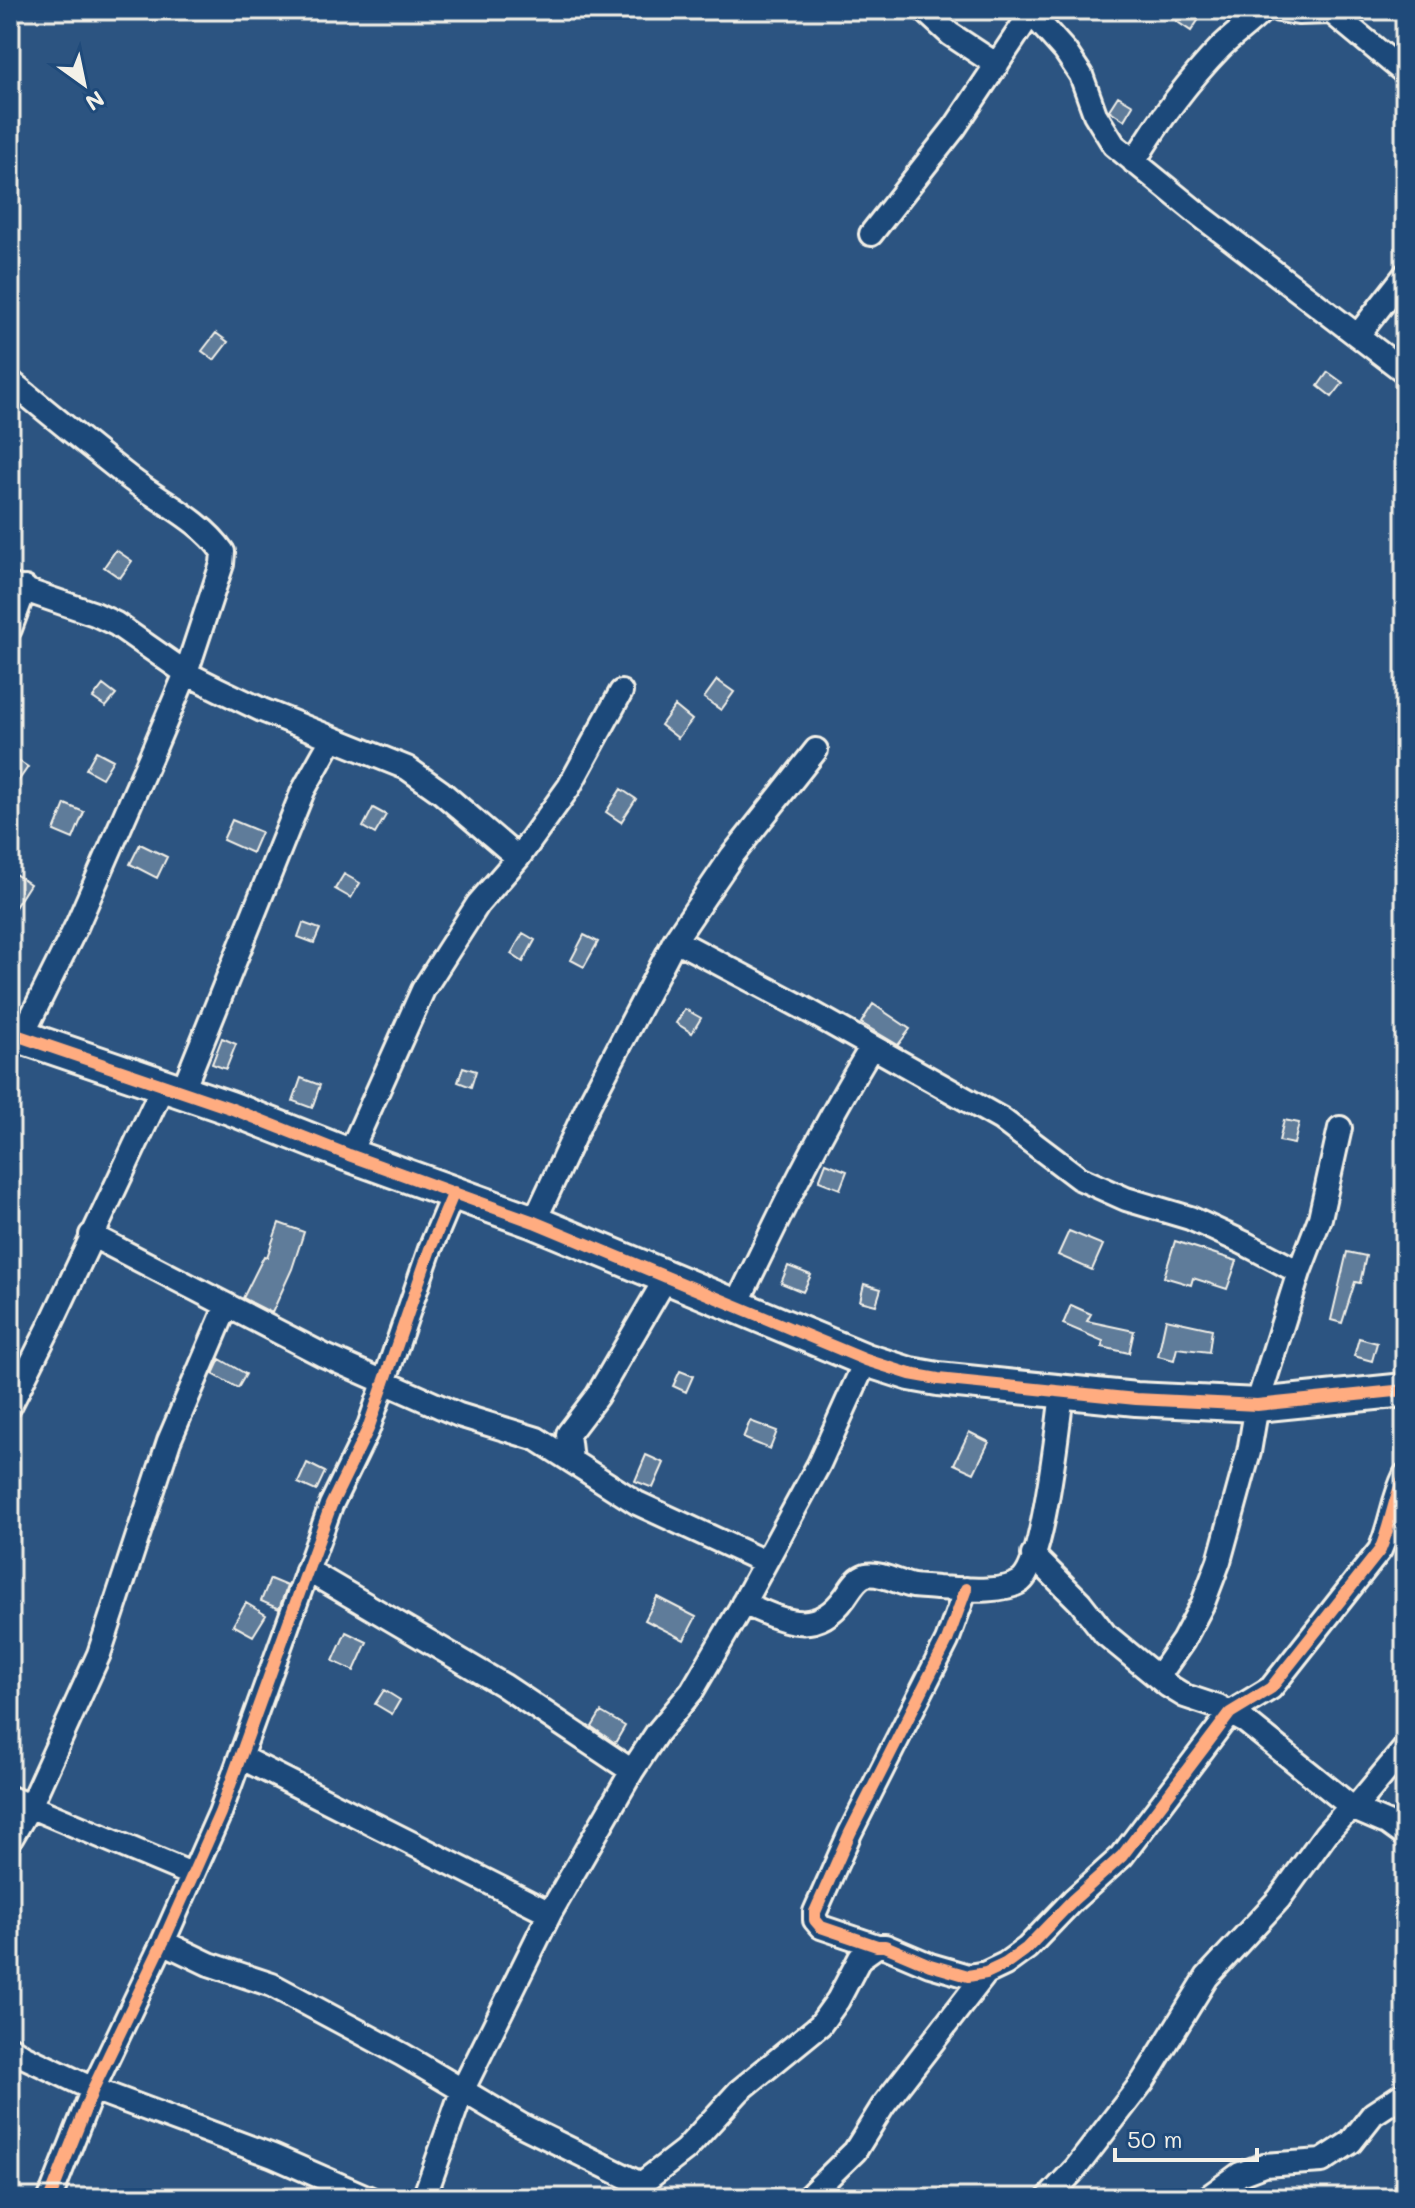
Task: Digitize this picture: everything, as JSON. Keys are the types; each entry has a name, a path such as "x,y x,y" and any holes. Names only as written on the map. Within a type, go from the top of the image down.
{"street":[{"path":"924,10 950,34 997,65"},
{"path":"1134,162 1177,97 1220,48 1263,10"},
{"path":"1279,10 1342,14 1405,73"},
{"path":"871,234 955,127 1032,11 1081,75 1095,114 1114,145 1405,372"},
{"path":"1358,335 1405,275"},
{"path":"10,381 121,471 187,518 217,543 223,552 222,564 186,673 77,925 16,1036 287,1129 349,1155 534,1222 866,1360 910,1374 1062,1393 1257,1405 1405,1390"},
{"path":"10,629 18,587 116,624 186,673 262,710 407,768 473,817 518,858"},
{"path":"349,1155 423,990 478,904 518,858 569,787 621,692"},
{"path":"10,1406 91,1235 172,1089 303,791 332,739"},
{"path":"534,1222 588,1106 675,940 732,856 816,750"},
{"path":"675,940 1001,1119 1079,1178 1126,1199 1190,1218 1299,1272"},
{"path":"736,1306 793,1187 871,1048"},
{"path":"1158,1677 1183,1641 1203,1603 1219,1561 1249,1452 1257,1405 1299,1272 1320,1218 1340,1128"},
{"path":"50,2198 93,2089 220,1813 331,1505 368,1429 430,1249 454,1192"},
{"path":"91,1235 323,1355 459,1415 537,1439 637,1503 765,1562"},
{"path":"537,1439 568,1434 597,1396 666,1278"},
{"path":"10,1840 20,1802 99,1654 169,1441 227,1305"},
{"path":"424,2198 462,2091 550,1913 632,1771 657,1733 692,1691 743,1603 819,1464 866,1360"},
{"path":"743,1603 779,1619 807,1624 826,1617 857,1580 866,1575 916,1587 966,1589 1004,1588 1020,1581 1029,1571 1049,1491 1062,1393"},
{"path":"568,1434 571,1460"},
{"path":"966,1589 947,1641 850,1833 815,1912 815,1920 821,1927 968,1976 986,1973 1005,1964 1027,1948 1073,1900 1122,1856 1230,1713 1271,1688 1380,1550 1390,1528 1393,1502 1405,1475"},
{"path":"1033,1555 1080,1602 1105,1634 1158,1677 1185,1696 1230,1713 1354,1809 1387,1823 1405,1836"},
{"path":"307,1570 503,1685 632,1771"},
{"path":"1048,2198 1076,2168 1143,2081 1207,1977 1279,1899 1326,1834 1342,1816 1354,1809 1405,1748"},
{"path":"240,1757 550,1913"},
{"path":"20,1802 191,1874"},
{"path":"163,1942 209,1964 272,1985 403,2055 533,2131 611,2170 636,2191 685,2150 739,2091 820,2025 838,2000 860,1958 877,1946"},
{"path":"807,2198 855,2151 883,2106 986,1973"},
{"path":"10,2047 93,2089 273,2156 369,2198"},
{"path":"1207,2198 1240,2174 1264,2165 1322,2161 1351,2142 1373,2114 1405,2093"},
{"path":"611,2170 671,2160"}],"building":[{"path":"1183,10 1192,10 1201,16 1191,31 1176,21"},
{"path":"1118,96 1133,105 1124,120 1109,110"},
{"path":"216,333 228,342 214,360 202,351"},
{"path":"1328,372 1343,383 1332,397 1318,386"},
{"path":"116,550 132,561 120,578 104,567"},
{"path":"717,680 734,692 721,710 704,698"},
{"path":"103,685 116,695 106,707 93,698"},
{"path":"675,706 692,720 678,738 661,725"},
{"path":"96,751 113,760 102,778 86,769"},
{"path":"10,755 28,767 10,793"},
{"path":"621,789 636,799 621,822 606,812"},
{"path":"65,804 84,812 73,839 54,831"},
{"path":"373,808 386,815 375,834 363,827"},
{"path":"232,820 261,832 252,853 223,840"},
{"path":"140,844 167,857 157,878 130,864"},
{"path":"15,874 30,884 10,915 10,883"},
{"path":"344,874 360,883 351,898 335,889"},
{"path":"303,923 320,929 314,943 298,937"},
{"path":"523,933 535,940 523,962 511,954"},
{"path":"584,935 598,942 584,967 571,960"},
{"path":"873,1004 910,1029 898,1045 861,1023"},
{"path":"685,1009 701,1018 692,1033 676,1023"},
{"path":"222,1038 236,1044 226,1069 212,1064"},
{"path":"463,1067 476,1071 471,1087 458,1082"},
{"path":"301,1078 320,1085 312,1108 293,1101"},
{"path":"1284,1120 1299,1123 1294,1144 1279,1141"},
{"path":"826,1163 847,1171 840,1189 819,1181"},
{"path":"279,1223 304,1232 292,1269 272,1313 243,1298 264,1256 267,1257"},
{"path":"1069,1231 1103,1245 1092,1270 1058,1255"},
{"path":"1175,1241 1237,1261 1227,1289 1193,1278 1191,1285 1164,1277"},
{"path":"1347,1252 1366,1256 1360,1283 1355,1282 1342,1323 1331,1320"},
{"path":"788,1266 811,1275 803,1292 781,1283"},
{"path":"864,1284 881,1289 876,1305 860,1301"},
{"path":"1071,1305 1091,1314 1087,1321 1134,1331 1129,1353 1102,1347 1103,1341 1063,1324"},
{"path":"1166,1319 1212,1329 1209,1352 1177,1348 1174,1360 1158,1356"},
{"path":"1359,1338 1377,1343 1372,1361 1354,1356"},
{"path":"220,1359 246,1374 238,1388 213,1374"},
{"path":"680,1371 693,1376 686,1392 673,1386"},
{"path":"750,1421 777,1431 770,1449 743,1438"},
{"path":"969,1432 989,1442 974,1473 954,1464"},
{"path":"646,1455 664,1463 653,1488 635,1481"},
{"path":"307,1463 325,1472 316,1491 298,1483"},
{"path":"270,1579 287,1586 279,1609 261,1601"},
{"path":"657,1597 696,1617 684,1640 645,1620"},
{"path":"246,1603 266,1615 253,1636 233,1625"},
{"path":"346,1632 367,1642 354,1671 333,1661"},
{"path":"384,1690 400,1700 392,1714 375,1704"},
{"path":"601,1712 625,1726 615,1743 592,1727"}],"cycle path":[{"path":"10,1033 230,1108 534,1222 866,1360 910,1374 1136,1399 1257,1405 1405,1390"},
{"path":"50,2198 93,2089 220,1813 331,1505 368,1429 430,1249 454,1192"},
{"path":"966,1589 947,1641 850,1833 815,1912 815,1920 821,1927 968,1976 986,1973 1005,1964 1027,1948 1073,1900 1122,1856 1230,1713 1271,1688 1380,1550 1405,1475"}]}
